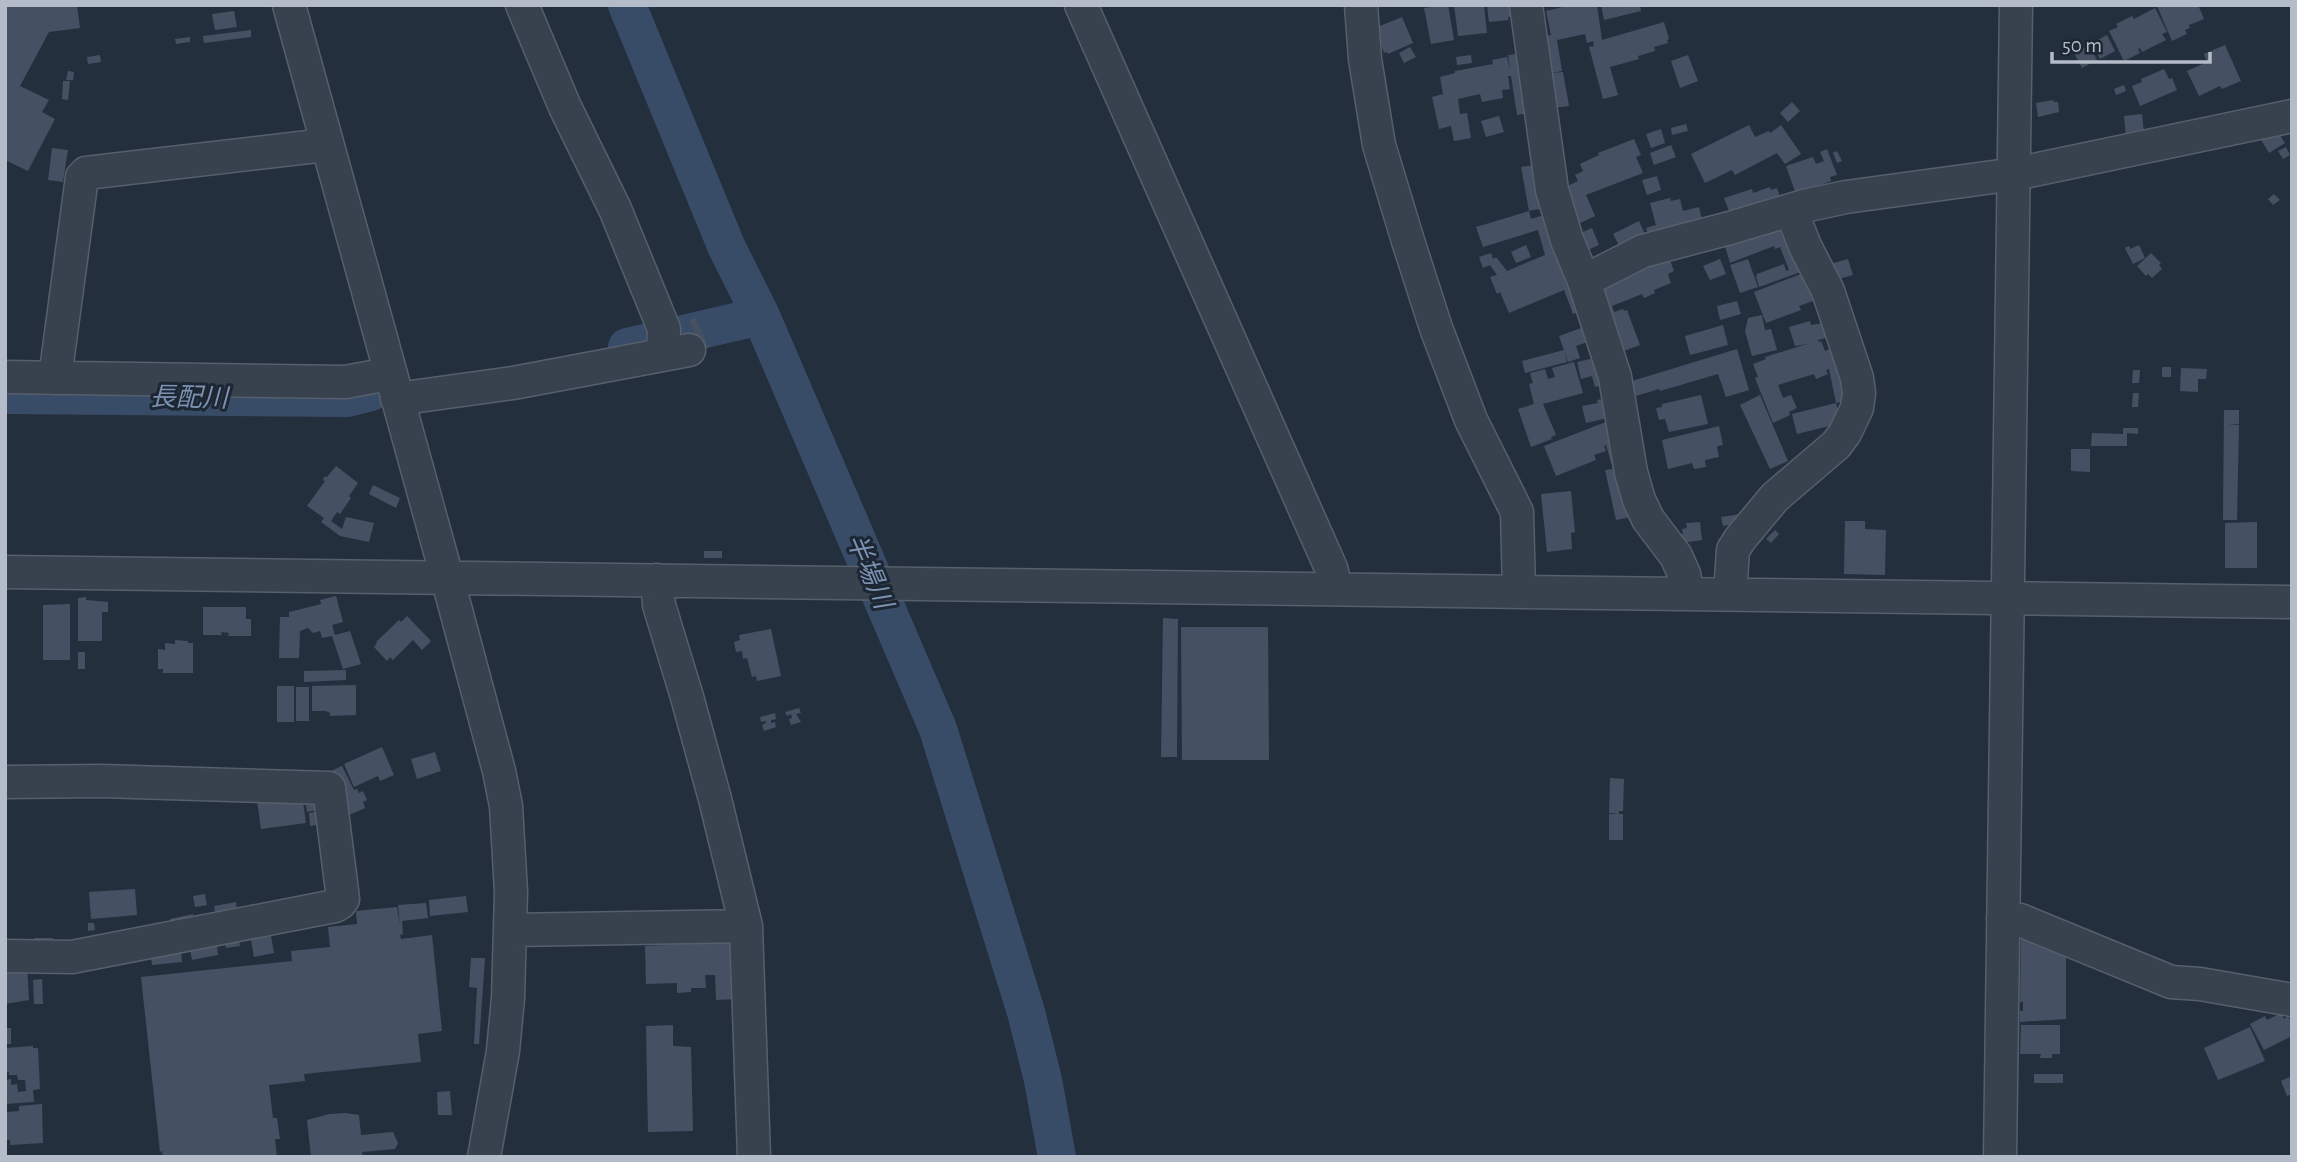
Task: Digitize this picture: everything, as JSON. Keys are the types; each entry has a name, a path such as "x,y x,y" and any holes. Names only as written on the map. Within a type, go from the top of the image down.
{"street":[{"path":"289,5 447,577 503,794 510,857 511,930 503,1051 484,1157"},
{"path":"5,377 345,382 393,387 513,383 670,345 615,209 565,107 522,5"},
{"path":"1081,5 1331,568 1336,588"},
{"path":"1361,5 1365,59 1379,145 1436,328 1471,420 1517,512 1519,591"},
{"path":"1526,5 1552,190 1615,377 1639,500 1648,519 1676,556 1684,574 1688,594"},
{"path":"2000,1157 2016,5"},
{"path":"1584,281 1643,251 1846,197 2015,174 2292,116"},
{"path":"55,378 82,177 86,173 326,145"},
{"path":"1730,594 1733,550 1740,539 1775,497 1836,445 1845,433 1858,401 1857,378 1828,291 1805,246 1791,210"},
{"path":"5,572 2292,601"},
{"path":"656,580 659,606 708,773 746,926 754,1157"},
{"path":"5,782 102,781 329,788 343,899 335,906 72,957 5,956"},
{"path":"2003,918 2020,920 2171,982 2200,984 2292,1000"},
{"path":"511,930 746,926"}],"building":[{"path":"5,5 77,5 80,28 49,32 20,86 49,100 42,112 55,119 28,171 5,160"},
{"path":"1448,5 1454,40 1431,44 1424,8"},
{"path":"1454,5 1484,5 1487,33 1458,36"},
{"path":"1487,5 1518,5 1520,16 1489,22"},
{"path":"1571,5 1597,5 1602,40 1664,22 1669,39 1668,43 1654,47 1655,51 1638,56 1639,59 1610,67 1618,95 1603,99 1589,47 1594,46 1593,41 1587,43 1585,34 1557,40 1562,71 1552,73 1563,72 1569,106 1553,108 1538,38 1551,35 1546,11"},
{"path":"1601,5 1640,5 1641,11 1604,20"},
{"path":"2198,5 2204,19 2189,25 2190,28 2185,30 2187,34 2172,41 2157,6"},
{"path":"2155,8 2167,32 2162,34 2166,40 2142,52 2138,49 2140,53 2124,61 2109,31 2132,16 2134,19"},
{"path":"234,11 237,27 215,30 212,14"},
{"path":"1402,17 1413,43 1388,54 1384,53 1375,28"},
{"path":"251,30 251,37 204,43 203,36"},
{"path":"2107,35 2115,51 2100,59 2092,43"},
{"path":"190,37 190,42 176,44 175,39"},
{"path":"2089,45 2097,60 2082,68 2074,53"},
{"path":"2225,45 2241,81 2222,89 2220,86 2199,96 2187,71 2207,62 2204,54"},
{"path":"1410,47 1416,57 1404,63 1399,53"},
{"path":"1526,53 1534,112 1517,115 1511,76 1508,76 1510,89 1502,90 1503,98 1482,102 1480,94 1458,99 1460,114 1467,113 1471,138 1454,141 1451,126 1439,129 1432,97 1443,94 1440,77 1455,71 1493,64 1492,60 1507,57 1510,69 1508,55"},
{"path":"100,55 101,62 88,64 87,57"},
{"path":"1471,55 1472,63 1457,65 1456,57"},
{"path":"1688,55 1698,81 1680,88 1671,61"},
{"path":"2164,69 2177,90 2140,106 2132,86"},
{"path":"68,71 74,72 73,80 66,80"},
{"path":"63,81 70,81 68,100 62,99"},
{"path":"2124,85 2126,91 2116,95 2114,89"},
{"path":"2053,100 2058,102 2059,112 2038,117 2036,103"},
{"path":"1792,102 1800,111 1788,122 1780,113"},
{"path":"2142,114 2144,133 2126,136 2124,116"},
{"path":"1499,116 1504,132 1486,137 1481,121"},
{"path":"1686,124 1688,131 1672,135 1671,128"},
{"path":"1749,125 1755,137 1769,131 1770,133 1781,125 1801,154 1785,164 1777,153 1735,175 1732,170 1705,183 1691,154"},
{"path":"2275,128 2285,143 2269,153 2260,138"},
{"path":"1661,129 1665,143 1651,148 1646,134"},
{"path":"1634,139 1641,155 1636,157 1643,173 1586,195 1595,216 1576,225 1561,189 1578,181 1575,175 1583,171 1580,164 1599,155 1598,153"},
{"path":"1671,145 1676,157 1654,165 1650,153"},
{"path":"2286,147 2290,155 2283,159 2278,151"},
{"path":"52,148 68,150 63,182 48,180"},
{"path":"1827,149 1837,175 1830,177 1831,181 1796,194 1786,166 1813,157 1816,164 1824,161 1820,152"},
{"path":"1837,151 1842,161 1837,163 1833,153"},
{"path":"1541,164 1549,207 1529,211 1521,167"},
{"path":"1657,176 1661,190 1647,195 1642,180"},
{"path":"1770,187 1771,190 1777,188 1782,203 1732,219 1724,198 1752,189 1753,193"},
{"path":"2274,194 2280,200 2273,205 2268,199"},
{"path":"1670,198 1671,201 1680,199 1683,211 1699,207 1704,227 1650,241 1646,228 1656,225 1650,203"},
{"path":"1529,211 1531,219 1551,213 1599,338 1576,346 1580,358 1568,362 1559,336 1581,328 1564,290 1509,313 1490,277 1497,275 1490,265 1483,268 1479,257 1491,253 1493,259 1496,257 1507,271 1545,255 1538,230 1483,247 1476,227"},
{"path":"1784,219 1806,270 1759,287 1757,274 1784,264 1786,271 1789,270 1780,247 1775,249 1774,246 1730,263 1725,246"},
{"path":"1639,221 1648,241 1623,253 1613,234"},
{"path":"1592,228 1599,245 1581,253 1574,236"},
{"path":"1526,245 1531,257 1516,263 1511,252"},
{"path":"2139,245 2145,258 2133,264 2125,248"},
{"path":"2151,253 2161,263 2159,265 2162,269 2152,278 2148,274 2146,276 2137,266"},
{"path":"1668,255 1674,271 1668,274 1671,283 1654,290 1655,293 1644,298 1642,294 1612,306 1614,312 1627,310 1640,345 1621,352 1596,285"},
{"path":"1720,259 1726,274 1710,280 1703,266"},
{"path":"1748,259 1758,287 1740,293 1730,265"},
{"path":"1848,259 1853,275 1831,281 1827,265"},
{"path":"1806,272 1816,300 1799,306 1801,310 1766,323 1754,292"},
{"path":"1737,301 1741,314 1720,320 1717,306"},
{"path":"1762,315 1765,330 1771,329 1777,350 1752,356 1745,331 1748,318"},
{"path":"695,317 709,347 704,350 689,320"},
{"path":"1810,321 1811,325 1828,322 1832,336 1818,340 1825,351 1835,347 1850,400 1836,403 1829,369 1826,370 1828,374 1816,379 1814,374 1778,385 1783,398 1791,395 1797,408 1789,412 1790,415 1773,423 1755,378 1758,377 1753,364 1766,359 1765,357 1807,344 1795,346 1789,327"},
{"path":"1723,325 1728,345 1690,355 1685,336"},
{"path":"1737,349 1749,390 1726,397 1718,374 1636,396 1632,381"},
{"path":"1564,350 1567,362 1525,373 1522,361"},
{"path":"1603,356 1610,383 1595,387 1592,376 1581,379 1577,362"},
{"path":"1574,362 1583,393 1543,404 1556,435 1531,447 1518,409 1534,404 1529,384 1533,383 1530,373 1545,369 1548,379 1555,377 1552,368"},
{"path":"2162,367 2171,367 2171,377 2162,377"},
{"path":"2181,368 2207,369 2206,379 2198,379 2198,392 2180,391"},
{"path":"2133,370 2140,370 2139,383 2132,383"},
{"path":"2133,393 2139,393 2138,407 2132,407"},
{"path":"1701,395 1708,424 1669,432 1665,419 1659,420 1656,408 1662,407 1662,404"},
{"path":"1760,395 1788,461 1770,469 1740,405"},
{"path":"1615,396 1620,415 1586,423 1582,406"},
{"path":"1836,403 1841,423 1797,434 1792,414"},
{"path":"2224,410 2239,410 2239,424 2228,424 2239,425 2237,520 2223,520"},
{"path":"1611,420 1635,516 1616,520 1605,470 1613,469 1606,445 1606,451 1594,455 1596,460 1556,476 1544,446"},
{"path":"1719,426 1723,445 1717,446 1719,457 1705,460 1706,467 1694,469 1692,463 1668,469 1662,440"},
{"path":"2123,428 2138,428 2138,434 2127,433 2127,446 2091,446 2092,433 2123,434"},
{"path":"2071,449 2090,449 2090,472 2071,471"},
{"path":"336,466 358,483 340,514 337,512 331,521 342,529 346,517 374,523 369,542 340,536 321,522 324,518 307,506 325,481 325,476"},
{"path":"373,485 400,498 396,508 369,494"},
{"path":"1571,491 1575,532 1571,533 1572,549 1547,552 1541,494"},
{"path":"1741,514 1742,522 1723,526 1721,517"},
{"path":"1845,521 1865,521 1865,529 1886,530 1885,575 1844,574"},
{"path":"1700,522 1702,540 1682,543 1682,529 1687,528 1686,523"},
{"path":"2257,522 2257,568 2225,568 2225,523"},
{"path":"1775,530 1779,534 1771,543 1766,539"},
{"path":"704,551 722,551 722,558 704,558"},
{"path":"336,596 343,622 332,625 335,635 350,631 361,664 343,669 332,636 322,638 320,631 313,633 308,628 300,631 299,658 279,658 280,617 289,617 289,612 321,604 320,600"},
{"path":"86,597 86,600 108,602 108,612 102,612 102,641 78,641 78,598"},
{"path":"70,604 70,660 43,660 43,605"},
{"path":"203,607 246,607 246,619 251,619 251,636 228,636 229,633 221,632 222,635 203,635"},
{"path":"407,616 431,641 422,650 413,640 393,660 390,657 387,661 374,647 376,642"},
{"path":"1163,618 1178,619 1177,757 1161,757"},
{"path":"1181,627 1268,627 1269,760 1182,760"},
{"path":"771,629 781,676 757,681 756,676 752,677 747,658 743,659 742,651 736,652 734,642 740,640 739,635"},
{"path":"175,640 193,643 193,673 163,673 163,669 158,669 158,649 165,650 165,643 175,644"},
{"path":"78,652 85,652 85,669 78,669"},
{"path":"346,670 346,680 304,682 304,671"},
{"path":"356,685 356,715 330,716 326,711 312,711 312,686"},
{"path":"277,686 294,686 294,722 277,722"},
{"path":"296,687 309,687 309,721 296,721"},
{"path":"799,708 801,713 796,714 801,722 791,725 791,714 787,716 785,712"},
{"path":"775,713 776,719 771,720 771,723 775,722 776,727 764,731 762,725 766,721 761,722 760,717"},
{"path":"382,747 394,775 380,781 378,776 354,787 344,764"},
{"path":"435,752 441,771 417,779 411,759"},
{"path":"342,766 354,790 357,789 359,793 363,791 367,800 363,802 365,808 347,816 331,771"},
{"path":"1610,778 1624,779 1623,811 1619,811 1619,814 1609,813"},
{"path":"302,795 306,823 261,829 257,801"},
{"path":"314,795 316,810 307,812 305,797"},
{"path":"321,811 322,824 310,826 309,813"},
{"path":"1609,814 1623,814 1623,840 1609,840"},
{"path":"135,889 137,915 91,919 89,892"},
{"path":"205,894 207,905 195,907 193,896"},
{"path":"466,896 468,912 430,916 429,900"},
{"path":"236,902 237,914 216,918 214,906"},
{"path":"426,903 428,918 402,921 403,934 400,935 401,939 432,935 442,1031 418,1034 421,1062 304,1074 305,1081 269,1085 273,1118 277,1118 280,1139 275,1139 277,1157 163,1157 162,1151 160,1152 141,977 292,961 291,951 330,947 328,927 357,924 356,911 397,907 400,925 398,905"},
{"path":"193,914 194,922 171,924 170,919"},
{"path":"88,923 94,923 95,930 88,931"},
{"path":"270,930 274,953 254,957 250,934"},
{"path":"2023,935 2037,940 2036,945 2066,952 2066,1019 2020,1022 2020,1011 2023,1011 2023,1002 2020,1002"},
{"path":"34,938 53,938 53,945 34,945"},
{"path":"736,938 737,999 716,1000 715,975 705,975 706,988 691,988 691,992 677,993 677,983 646,984 645,946 665,945 665,941 679,940 679,944 684,944 683,940"},
{"path":"216,939 218,955 192,960 189,944"},
{"path":"239,941 240,946 226,948 225,943"},
{"path":"181,952 182,962 152,965 151,956"},
{"path":"471,958 485,958 479,1044 474,1044 477,988 469,987"},
{"path":"27,964 29,1000 5,1004 5,966"},
{"path":"42,979 43,1004 34,1004 33,980"},
{"path":"2281,1013 2284,1019 2288,1016 2292,1023 2292,1036 2264,1050 2250,1024 2265,1016 2267,1020"},
{"path":"673,1025 673,1046 691,1047 693,1131 648,1132 646,1026"},
{"path":"2021,1025 2060,1025 2060,1054 2052,1054 2052,1058 2040,1058 2041,1054 2020,1054"},
{"path":"2250,1027 2265,1061 2218,1080 2204,1048"},
{"path":"5,1028 11,1028 11,1044 5,1044"},
{"path":"5,1048 38,1048 40,1089 33,1090 34,1102 5,1104 5,1080 11,1079 11,1085 17,1084 18,1092 26,1091 25,1080 18,1080 17,1075 5,1072"},
{"path":"2034,1074 2063,1074 2063,1083 2034,1083"},
{"path":"2292,1076 2292,1094 2287,1096 2281,1081"},
{"path":"450,1091 452,1115 438,1115 437,1092"},
{"path":"42,1104 43,1143 10,1145 10,1140 5,1140 7,1112 19,1111 19,1106"},
{"path":"345,1113 359,1115 361,1135 393,1132 398,1143 395,1149 362,1152 363,1157 311,1157 307,1120"}],"waterway":[{"name":"半場川","path":"627,5 727,248 761,316 938,729 1026,1012 1043,1080 1057,1157"},
{"name":"長配川","path":"627,347 761,316"},
{"name":"長配川","path":"5,395 347,398 371,392"}]}
